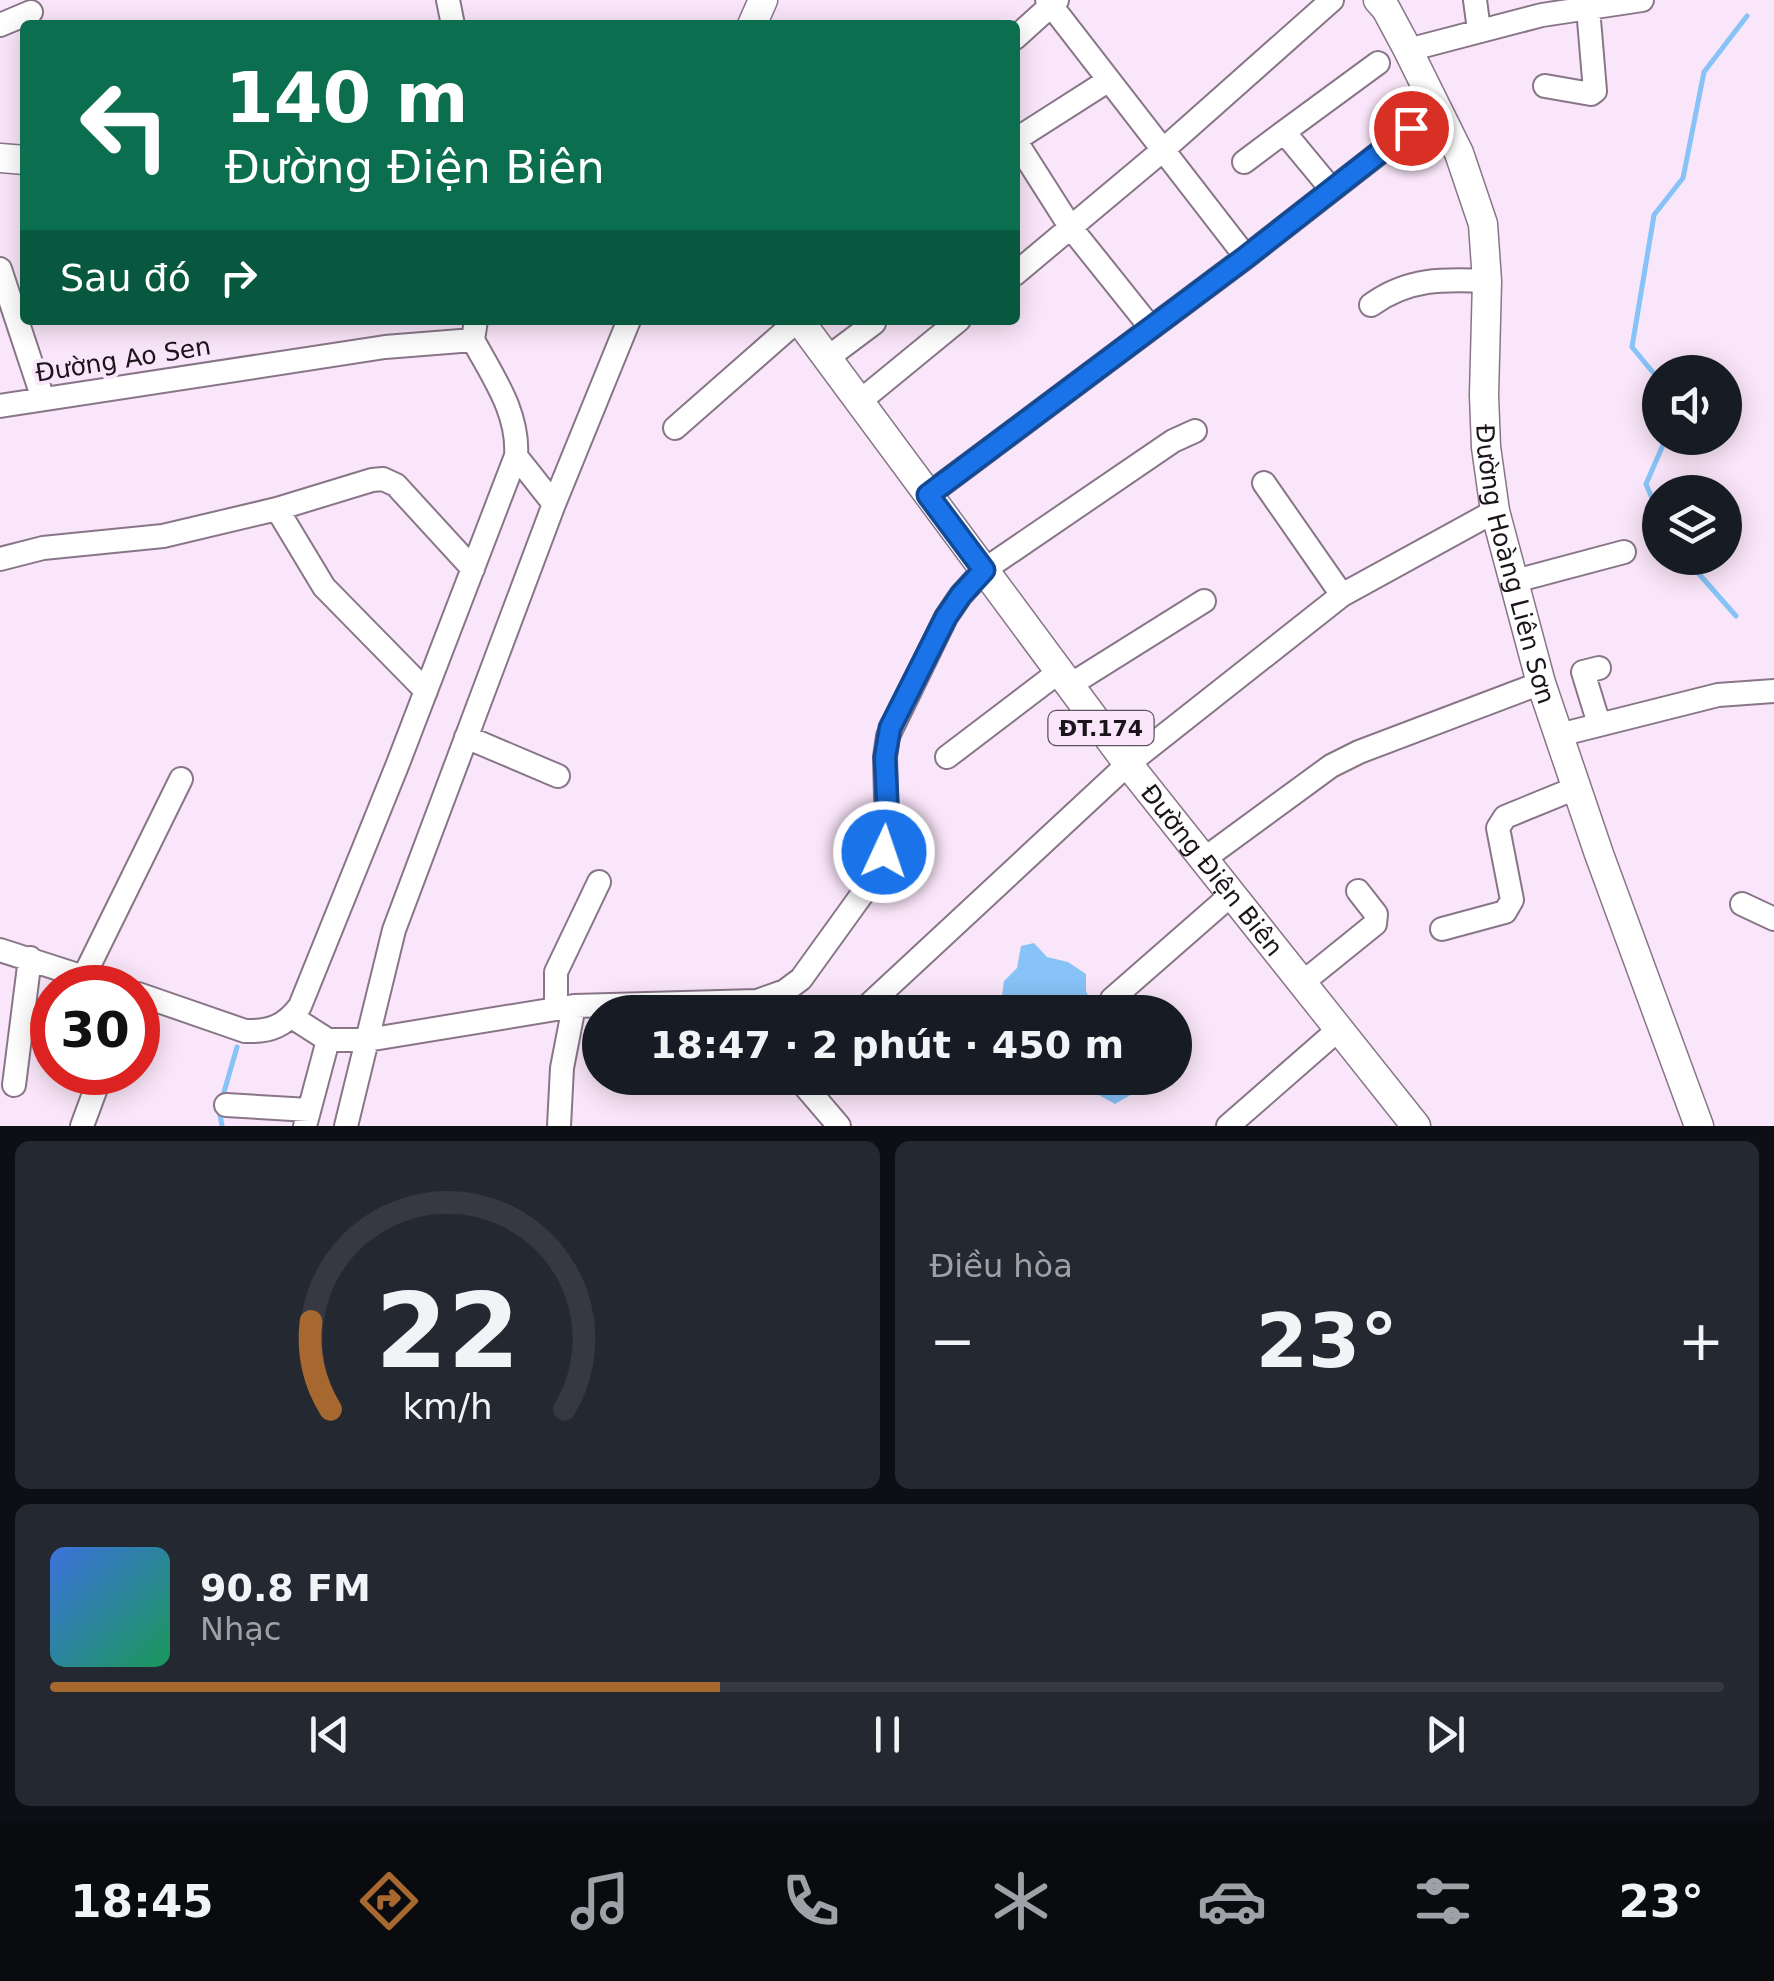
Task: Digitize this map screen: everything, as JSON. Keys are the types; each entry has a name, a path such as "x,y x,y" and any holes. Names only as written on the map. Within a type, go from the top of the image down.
{"main road":[{"name":"Đường Hoàng Liên Sơn","path":"1378,0 1438,108 1459,153 1483,224 1487,253 1486,446 1495,511 1540,683 1699,1126"},
{"name":"Đường Điện Biên","path":"802,325 1128,764 1416,1126"}],"street":[{"path":"1020,270 1332,0"},
{"path":"1475,0 1479,30"},
{"path":"1408,50 1542,8 1588,8 1642,0"},
{"path":"1020,33 1052,2 1246,257"},
{"path":"1545,86 1591,94 1595,91 1588,8"},
{"path":"0,25 31,12"},
{"path":"1244,162 1378,62"},
{"path":"1020,137 1109,80"},
{"path":"928,495 1438,108"},
{"path":"1284,132 1332,190"},
{"path":"1020,148 1071,228 1152,328"},
{"path":"0,268 43,399"},
{"path":"1371,305 1388,292 1406,286 1433,281 1487,281"},
{"path":"346,1126 394,930 554,504 627,325"},
{"path":"675,428 793,325"},
{"path":"826,359 871,325"},
{"path":"859,402 953,325"},
{"path":"160,1002 246,1032 278,1028 300,1006 516,456 511,412 475,330"},
{"name":"Đường Ao Sen","path":"0,406 475,330"},
{"path":"776,995 802,979 876,874 887,839 885,757 890,728 961,595 984,570 1195,431"},
{"path":"516,456 554,504"},
{"path":"0,559 44,548 163,536 384,480 396,485 473,568"},
{"path":"1264,484 1342,594"},
{"path":"278,509 324,587 426,691"},
{"path":"879,995 1128,764 1342,594 1495,511"},
{"path":"1515,580 1624,552"},
{"path":"948,757 1065,678 1204,601"},
{"path":"1600,668 1583,672 1600,724"},
{"path":"1204,858 1331,766 1540,683"},
{"path":"1559,735 1718,695 1774,691"},
{"path":"466,736 558,776"},
{"path":"89,965 181,779"},
{"path":"1442,929 1506,912 1512,900 1498,828 1505,816 1576,788"},
{"path":"558,1126 565,1007 556,972 599,882"},
{"path":"1302,982 1376,924 1376,914 1358,891"},
{"path":"1117,995 1232,894"},
{"path":"1742,904 1774,919"},
{"path":"0,950 51,965"},
{"path":"14,1085 30,958"},
{"path":"292,1017 328,1040 367,1040 582,1007"},
{"path":"1228,1126 1339,1029"},
{"path":"226,1104 307,1118 328,1040"},
{"path":"82,1126 93,1095"},
{"path":"813,1095 839,1126"}],"water":[{"path":"1034,943 1047,957 1068,962 1086,974 1088,995 1002,995 1004,981 1017,968 1021,946"},
{"path":"1099,1095 1131,1095 1115,1104"}],"waterway":[{"path":"1642,359 1632,347 1654,215 1683,178 1704,72 1747,16"},
{"path":"1650,475 1659,455"},
{"path":"1700,575 1736,616"},
{"path":"222,1099 237,1047"},
{"path":"219,1109 222,1126"}],"route":[{"path":"884,852 888,822 885,757 890,728 946,617 984,570 928,495 1411,128"}]}
